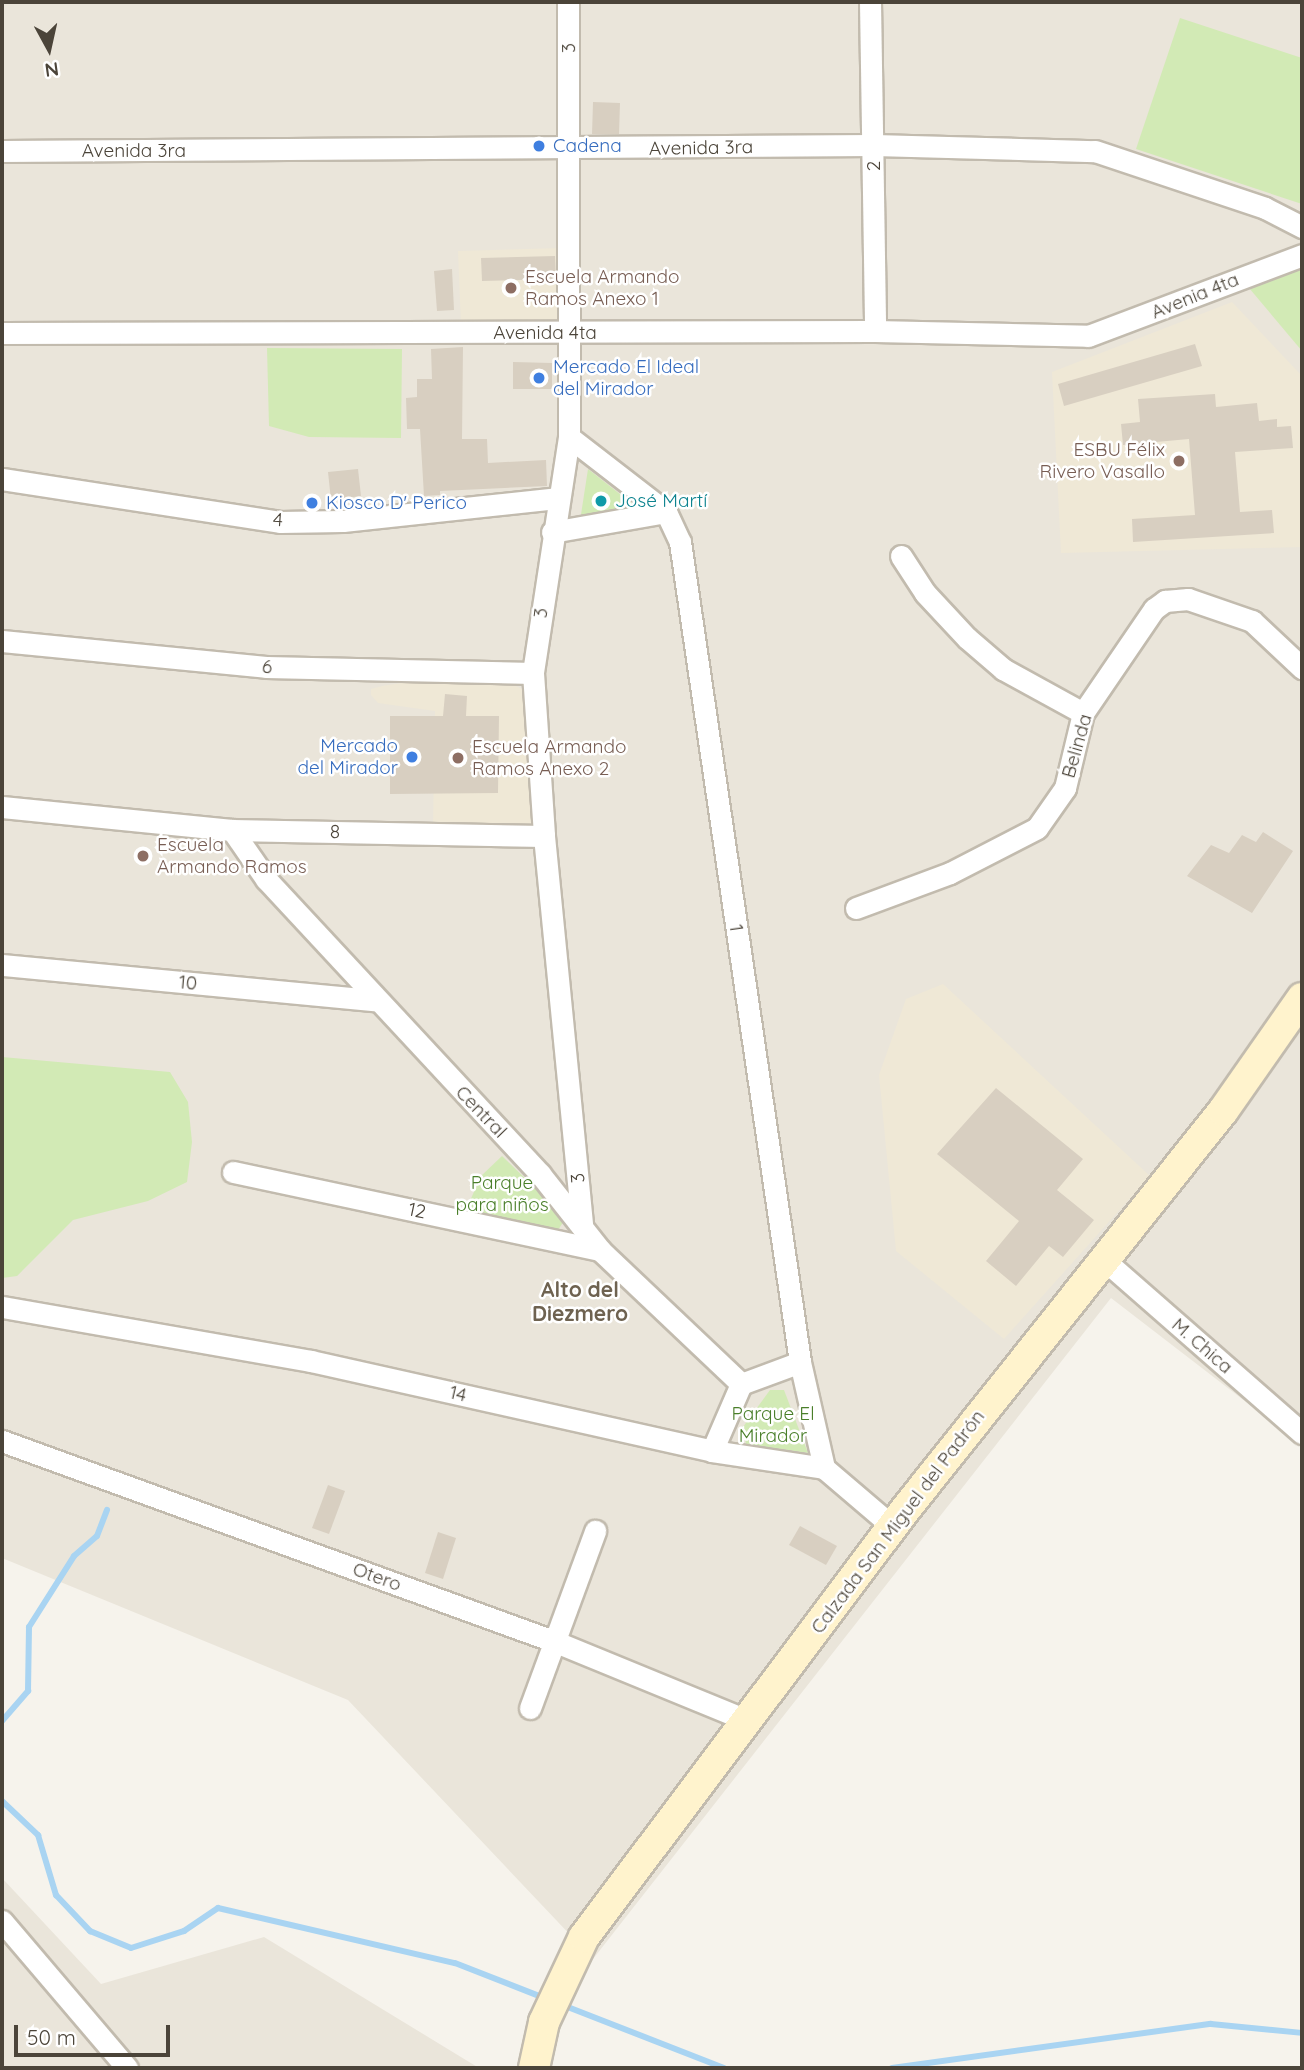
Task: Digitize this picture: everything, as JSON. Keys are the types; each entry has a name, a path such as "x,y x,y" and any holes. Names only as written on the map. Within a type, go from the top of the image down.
{"main road":[{"name":"Calzada San Miguel del Padrón","path":"534,2068 553,2001 584,1937 893,1527 1102,1258 1223,1111 1302,998"}],"street":[{"name":"3","path":"568,2 571,151 569,437 557,498 533,673 544,836 582,1224"},
{"name":"2","path":"870,2 875,331"},
{"name":"Avenida 3ra","path":"2,151 571,151 874,145 1095,151 1265,208 1302,227"},
{"name":"Avenia 4ta","path":"1088,336 1302,255"},
{"name":"Avenida 4ta","path":"2,332 875,331 1088,336"},
{"name":"1","path":"569,437 666,512 680,542 800,1362 824,1468"},
{"name":"4","path":"2,479 280,522 343,521 557,498"},
{"path":"552,533 666,512"},
{"path":"901,556 925,593 967,638 1003,669 1083,713"},
{"name":"Belinda","path":"856,908 950,873 1037,828 1065,788 1083,713 1154,609 1165,601 1188,599 1252,621 1302,668"},
{"name":"6","path":"2,641 266,667 533,673"},
{"name":"8","path":"2,807 232,830 544,836"},
{"name":"Central","path":"232,830 266,879 582,1224 600,1250 741,1384"},
{"name":"10","path":"2,965 374,1000"},
{"name":"12","path":"233,1172 600,1250"},
{"name":"M. Chica","path":"1102,1258 1302,1433"},
{"name":"14","path":"2,1307 311,1361 712,1451 824,1468"},
{"path":"712,1451 741,1384 800,1362"},
{"name":"Otero","path":"2,1441 556,1642 749,1721"},
{"path":"824,1468 893,1527"},
{"path":"530,1709 596,1531"},
{"path":"2,1922 127,2068"}],"shaded area":[{"path":"2,2 1302,2 1302,1445 1111,1298 593,1959 348,1700 2,1558"},
{"name":"Escuela Armando Ramos Anexo 1","path":"562,248 564,324 461,325 458,251"},
{"name":"ESBU Félix Rivero Vasallo","path":"1232,302 1302,376 1302,547 1061,553 1052,372"},
{"path":"442,677 512,684 522,689 538,828 433,824 435,711 378,703 371,695 371,689"},
{"path":"943,984 1150,1176 1004,1339 896,1251 879,1075 906,999"},
{"path":"2,1878 101,1984 264,1937 479,2068 2,2068"}],"green space":[{"path":"1180,18 1302,58 1302,204 1136,149"},
{"path":"1302,256 1302,351 1244,282"},
{"path":"267,348 402,349 401,438 309,437 269,426"},
{"path":"588,469 639,509 580,521"},
{"path":"2,1057 170,1072 188,1102 192,1142 187,1182 148,1201 73,1220 17,1276 2,1278"},
{"name":"Parque para niños","path":"502,1156 566,1218 556,1233 465,1212 481,1176"},
{"name":"Parque El Mirador","path":"770,1390 784,1390 808,1453 746,1444 743,1427"}],"building":[{"path":"593,102 620,103 619,134 592,134"},
{"path":"555,256 556,279 482,281 481,258"},
{"path":"452,269 454,310 437,311 434,271"},
{"path":"1195,344 1202,366 1064,406 1058,384"},
{"path":"463,347 462,439 487,439 488,463 546,460 547,486 440,491 440,495 424,496 420,429 407,429 406,398 417,397 417,379 432,379 431,349"},
{"path":"513,362 552,363 552,389 513,389"},
{"path":"1215,394 1216,407 1257,403 1259,421 1277,419 1277,427 1291,426 1293,448 1235,452 1240,512 1272,510 1274,533 1133,542 1132,519 1195,515 1189,439 1123,445 1121,424 1140,422 1138,399"},
{"path":"358,469 361,496 331,500 328,472"},
{"path":"445,694 467,696 466,716 499,716 498,793 390,794 390,716 443,716"},
{"path":"1263,832 1293,851 1252,913 1187,876 1211,845 1229,853 1242,835 1256,842"},
{"path":"996,1088 1083,1159 1057,1190 1094,1220 1063,1257 1049,1246 1016,1286 986,1261 1019,1221 937,1154"},
{"path":"328,1485 345,1491 329,1534 312,1528"},
{"path":"800,1526 837,1546 826,1565 789,1545"},
{"path":"438,1532 456,1538 443,1579 425,1573"}],"waterway":[{"path":"2,1721 28,1691 29,1627 74,1556 97,1536 107,1510"},
{"path":"2,1801 38,1835 56,1895 90,1931 131,1948 184,1931 218,1908 455,1963 547,1999"},
{"path":"560,2004 724,2068"},
{"path":"892,2068 1211,2024 1302,2033"}],"place":[{"name":"Cadena","path":"539,146"},
{"name":"Escuela Armando Ramos Anexo 1","path":"511,288"},
{"name":"Mercado El Ideal del Mirador","path":"539,378"},
{"name":"ESBU Félix Rivero Vasallo","path":"1179,461"},
{"name":"José Martí","path":"601,501"},
{"name":"Kiosco D' Perico","path":"312,503"},
{"name":"Mercado del Mirador","path":"412,757"},
{"name":"Escuela Armando Ramos Anexo 2","path":"458,758"},
{"name":"Escuela Armando Ramos","path":"143,856"}],"district":[{"name":"Alto del Diezmero","path":"580,1301"}]}
